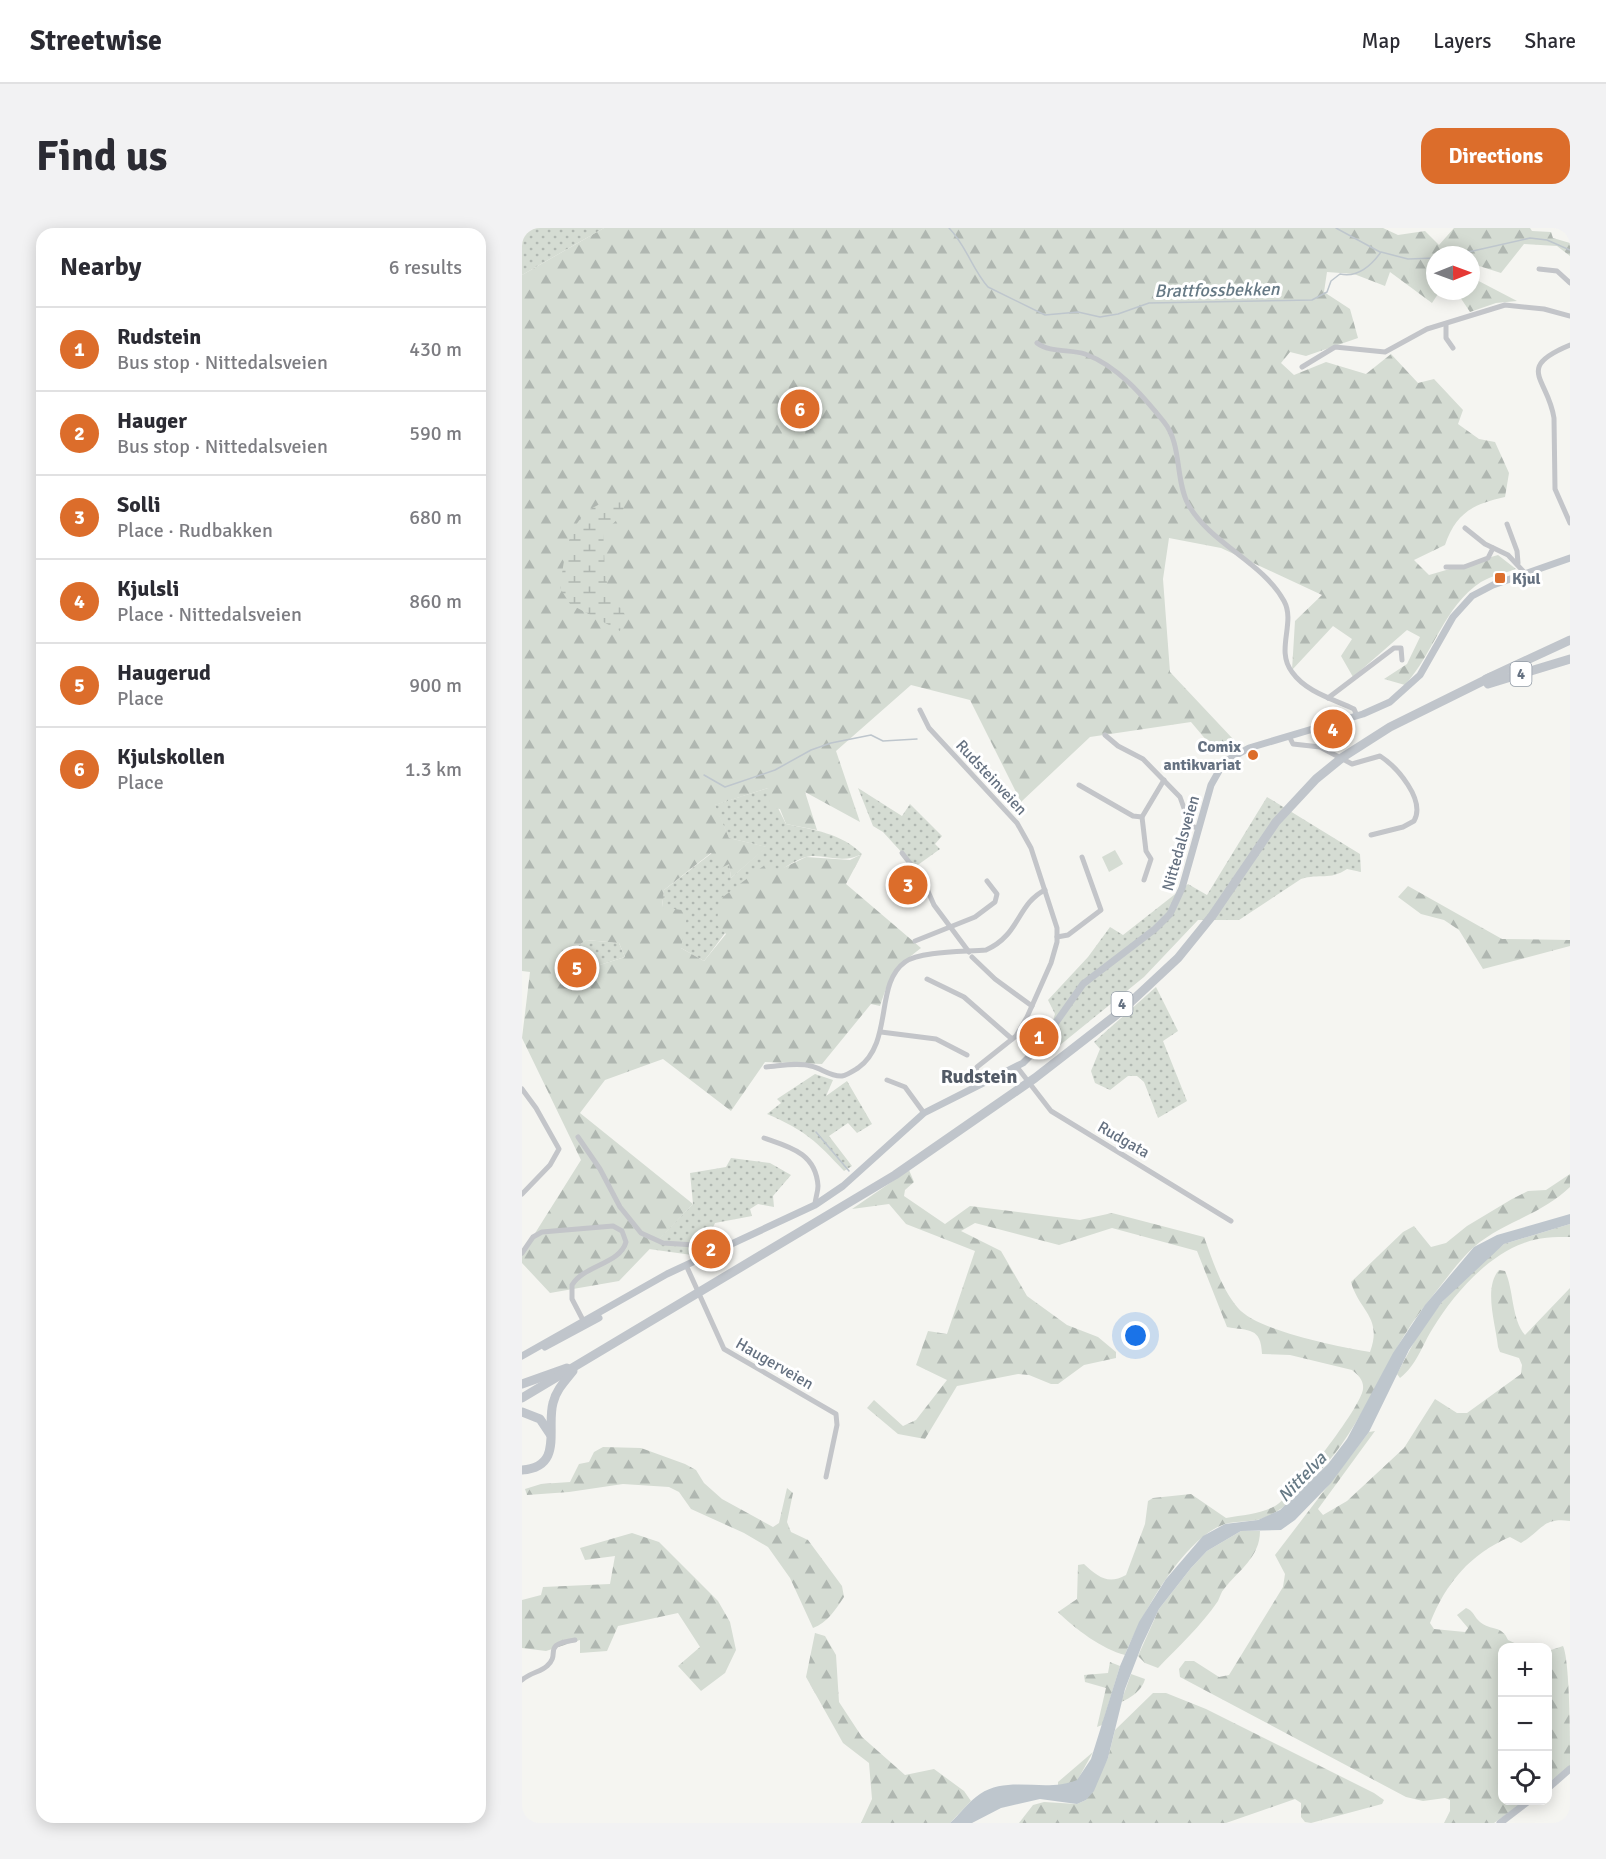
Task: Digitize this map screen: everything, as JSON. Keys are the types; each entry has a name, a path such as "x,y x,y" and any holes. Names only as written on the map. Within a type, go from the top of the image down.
{"highway":[{"name":"4","path":"706,1286 723,1273 933,1145 1061,1053 1130,998 1174,955 1208,914 1273,819 1323,768 1388,723 1570,640"},
{"name":"4","path":"1471,689 1570,659"},
{"name":"4","path":"522,1398 915,1162 989,1112 1076,1047 1126,1006 1178,958 1212,916 1276,822 1316,780 1343,757 1390,727 1471,689 1491,677"},
{"name":"4","path":"522,1384 578,1365"},
{"name":"4","path":"522,1470 542,1463 549,1452 552,1439 551,1414 555,1396 578,1365"},
{"path":"522,1412 540,1419 552,1439"}],"main road":[{"name":"Nittedalsveien","path":"522,1356 686,1266 815,1205 843,1186 924,1113 976,1087 1019,1070 1038,1048 1083,984 1166,918 1179,895 1211,785 1224,762 1241,751 1357,716 1390,702 1410,686 1428,664 1456,612 1468,599 1483,590 1525,573 1569,560"},
{"path":"1552,1785 1570,1769"},
{"path":"1500,1823 1523,1805"}],"street":[{"path":"1539,269 1557,271 1570,283"},
{"path":"1302,367 1335,347 1385,352 1428,329 1505,305 1544,309 1570,316"},
{"path":"1446,324 1446,338 1453,348"},
{"path":"1037,343 1085,354 1107,365 1128,382 1167,424 1174,442 1181,489 1190,507 1257,570 1283,600 1287,612 1284,650 1292,673 1303,684 1354,709 1357,716"},
{"path":"1570,345 1545,357 1541,361 1538,375 1553,407 1555,489 1570,523"},
{"path":"1507,524 1517,551 1518,563"},
{"path":"1465,528 1518,563 1525,573"},
{"path":"1446,567 1464,567 1488,558 1494,548"},
{"path":"1328,698 1394,648 1401,648 1402,660"},
{"name":"Rudsteinveien","path":"920,710 928,728 1017,823 1031,848 1056,921 1057,937 1052,963 1032,1006 1012,1039 977,1066 974,1073 976,1087"},
{"path":"1105,735 1118,746 1136,753 1164,780 1180,797 1191,825 1198,829"},
{"path":"1289,736 1293,744 1326,750 1354,764 1375,756 1382,757 1407,784 1417,813 1414,821 1371,835"},
{"path":"1144,880 1151,860 1146,851 1142,817 1164,780"},
{"path":"1079,785 1133,816 1142,817"},
{"path":"902,853 923,880 934,905 953,927 971,955 995,979 1032,1006"},
{"path":"1057,937 1068,935 1101,910 1082,857"},
{"path":"915,941 975,917 995,902 998,897 987,880"},
{"path":"766,1067 797,1064 812,1066 841,1076 849,1074 872,1054 881,1032 889,988 895,974 904,963 916,957 971,955 986,950 1006,938 1032,899 1045,890"},
{"path":"927,980 964,997 1012,1039"},
{"path":"881,1032 941,1040 967,1054"},
{"name":"Rudgata","path":"1019,1070 1039,1098 1055,1114 1231,1221"},
{"path":"887,1080 905,1087 924,1113"},
{"path":"522,1089 536,1108 559,1149 550,1165 522,1194"},
{"path":"578,1137 637,1229 653,1240 695,1245 698,1260"},
{"path":"764,1138 802,1152 816,1175 818,1187 815,1205"},
{"path":"522,1253 533,1237 542,1232 613,1226 622,1231 626,1239 622,1251 579,1276 572,1285 571,1296 585,1323"},
{"name":"Haugerveien","path":"686,1266 719,1341 729,1354 836,1414 837,1425 825,1477"},
{"path":"522,1680 532,1672 546,1667 551,1661 554,1646 558,1642 575,1640"}],"green space":[{"path":"522,228 604,228 522,275"},
{"path":"604,228 1383,228 1398,235 1425,231 1439,245 1454,228 1530,228 1532,231 1551,232 1553,238 1570,243 1570,256 1557,246 1524,244 1501,273 1480,266 1480,246 1426,246 1426,299 1390,272 1385,286 1354,274 1327,272 1324,292 1350,309 1358,338 1306,356 1290,352 1281,363 1294,375 1326,362 1366,374 1391,354 1418,383 1434,379 1463,410 1458,424 1479,439 1495,442 1509,473 1505,497 1484,503 1467,512 1449,534 1445,545 1414,560 1429,575 1498,555 1516,569 1485,580 1468,592 1448,617 1424,659 1405,685 1384,679 1407,664 1420,637 1407,630 1353,677 1341,656 1352,639 1333,626 1292,670 1295,621 1322,595 1221,548 1169,538 1163,579 1170,672 1233,739 1218,754 1191,722 1090,737 1021,802 970,700 911,685 836,751 860,822 805,792 817,830 786,824 780,809 770,808 768,788 715,805 729,838 767,847 731,878 729,864 721,868 711,853 664,890 662,907 688,911 681,948 704,961 726,934 717,925 719,900 766,864 777,871 806,857 850,860 862,854 846,884 921,948 894,972 880,1006 871,1004 822,1064 765,1062 731,1111 663,1059 605,1080 580,1113 693,1204 619,1281 550,1293 522,1263 522,1254 581,1160 522,1038 530,972 522,971 522,275","holes":["586,940 619,943 625,957 590,968 578,979 565,977 566,955"]},
{"path":"1480,282 1517,301 1496,303 1470,312 1462,300 1480,300"},
{"path":"620,499 624,507 621,516 603,533 607,583 626,618 620,631 570,604 560,588 568,543 580,519 603,503"},
{"path":"768,788 786,824 836,837 862,854 846,859 810,856 789,865 761,888 704,961 681,948 662,907 664,890 712,853 729,863 731,878 766,847 729,838 714,805"},
{"path":"858,788 902,816 910,804 942,836 935,844 940,849 915,867 883,832 873,826"},
{"path":"1267,797 1360,854 1361,872 1347,869 1335,875 1301,879 1239,920 1198,920 1144,977 1049,1054 1042,1055 1055,1014 1048,1000 1088,957 1110,927 1123,935 1188,884 1207,895"},
{"path":"1115,850 1123,864 1109,872 1102,857"},
{"path":"1408,886 1502,939 1570,940 1570,946 1483,969 1459,930 1444,920 1421,914 1398,897"},
{"path":"586,940 619,943 625,957 590,968 577,979 565,977 566,955"},
{"path":"1156,987 1178,1031 1163,1041 1187,1101 1158,1118 1144,1082 1137,1076 1128,1076 1110,1090 1095,1083 1091,1071 1100,1049 1094,1042"},
{"path":"815,1074 833,1080 826,1096 847,1081 872,1124 857,1133 848,1123 829,1136 852,1166 844,1171 810,1138 767,1114 781,1103 777,1099"},
{"path":"731,1158 770,1163 791,1175 773,1196 774,1207 758,1204 750,1209 752,1216 715,1223 692,1255 649,1249 693,1204 690,1173 726,1167"},
{"path":"909,1170 914,1182 905,1190 904,1196 945,1224 970,1206 1080,1220 1112,1213 1204,1237 1227,1292 1238,1308 1248,1316 1262,1324 1300,1337 1370,1352 1374,1330 1372,1322 1351,1282 1403,1232 1414,1226 1431,1247 1446,1243 1467,1226 1528,1191 1546,1190 1570,1174 1570,1187 1547,1205 1485,1238 1468,1253 1427,1303 1398,1345 1362,1413 1334,1455 1297,1495 1275,1513 1257,1520 1225,1524 1209,1532 1194,1545 1165,1580 1141,1620 1125,1655 1089,1638 1058,1612 1077,1599 1078,1565 1084,1564 1094,1573 1108,1579 1126,1575 1145,1524 1148,1501 1153,1498 1191,1494 1226,1518 1258,1513 1275,1506 1310,1470 1339,1431 1360,1399 1363,1389 1362,1380 1352,1370 1290,1355 1262,1354 1256,1335 1247,1330 1227,1327 1197,1251 1112,1228 1059,1245 975,1223 961,1231 1001,1251 1027,1296 1067,1325 1098,1337 1116,1352 1116,1358 1084,1365 1058,1384 1018,1374 957,1386 925,1439 898,1434 867,1408 874,1400 903,1426 916,1420 947,1380 916,1365 928,1331 947,1334 975,1251 906,1224 889,1204 852,1209"},
{"path":"1570,1224 1570,1237 1530,1241 1510,1249 1484,1267 1450,1303 1415,1361 1400,1378 1397,1374 1420,1331 1442,1302 1473,1270 1504,1244"},
{"path":"1499,1270 1505,1271 1517,1320 1525,1335 1570,1288 1570,1521 1553,1521 1521,1543 1510,1537 1483,1552 1461,1571 1452,1583 1430,1623 1434,1629 1465,1632 1468,1628 1457,1615 1466,1608 1480,1622 1503,1632 1508,1640 1514,1643 1498,1643 1498,1805 1519,1805 1494,1823 1444,1823 1450,1811 1450,1800 1445,1798 1423,1801 1406,1797 1180,1677 1179,1669 1185,1661 1194,1661 1219,1677 1229,1675 1283,1587 1285,1574 1275,1555 1369,1432 1375,1431 1318,1509 1323,1515 1347,1501 1404,1448 1435,1399 1457,1413 1467,1413 1521,1374 1522,1365 1519,1358 1500,1352 1498,1347 1491,1296 1494,1278"},
{"path":"603,1447 641,1448 685,1464 696,1470 704,1483 722,1499 773,1527 779,1523 787,1488 793,1493 787,1522 791,1532 808,1540 842,1586 844,1597 827,1619 813,1628 790,1578 768,1547 744,1533 691,1509 679,1492 669,1487 623,1484 569,1492 527,1495 525,1489 541,1484 570,1482 579,1464 589,1462 594,1452"},
{"path":"1241,1531 1260,1531 1253,1556 1248,1563 1223,1590 1218,1601 1204,1619 1158,1668 1145,1663 1138,1656 1159,1609 1207,1551"},
{"path":"632,1533 659,1542 718,1601 730,1622 736,1650 725,1673 701,1691 678,1666 700,1647 678,1613 618,1626 607,1651 580,1653 580,1640 546,1651 522,1648 522,1600 541,1595 543,1587 610,1584 615,1556 585,1560 580,1548"},
{"path":"815,1633 825,1636 836,1655 839,1702 862,1737 905,1775 934,1769 964,1791 971,1801 950,1823 861,1823 872,1799 869,1763 843,1743 806,1677"},
{"path":"1563,1646 1565,1655 1570,1722 1570,1766 1552,1780 1552,1697 1552,1650"},
{"path":"1110,1662 1120,1666 1102,1725 1097,1727 1106,1688 1085,1682 1084,1675 1108,1673"},
{"path":"1131,1674 1145,1679 1144,1683 1136,1693 1121,1702"},
{"path":"1153,1693 1166,1693 1206,1709 1384,1800 1382,1804 1311,1823 1305,1822 1301,1817 1301,1803 1295,1799 1226,1823 1019,1823 1033,1805 1044,1802 1077,1804 1086,1800 1108,1758 1115,1730"},
{"path":"1093,1752 1077,1781 1058,1786 1058,1782"}],"shaded area":[{"name":"Nittelva","path":"1570,1214 1570,1224 1504,1244 1442,1302 1409,1350 1369,1432 1331,1483 1295,1520 1281,1530 1241,1531 1207,1551 1191,1568 1159,1609 1142,1645 1125,1689 1108,1758 1094,1791 1086,1800 1077,1804 1040,1799 1001,1808 972,1823 950,1823 976,1797 991,1788 1065,1784 1077,1780 1091,1759 1120,1666 1139,1622 1166,1579 1203,1536 1225,1524 1258,1520 1280,1510 1328,1464 1347,1439 1393,1353 1425,1305 1474,1247 1497,1235"}],"waterway":[{"name":"Brattfossbekken","path":"949,228 988,287 1045,315 1078,312 1100,317 1118,314 1149,303 1312,300 1327,292 1331,281 1340,274 1347,275 1364,270 1381,252 1408,259 1426,258"},
{"path":"1336,228 1380,252"},
{"name":"Brattfossbekken","path":"1480,249 1530,238 1547,240 1570,250"},
{"path":"704,775 725,787 775,770 811,750 831,743 871,735 883,741 917,739"},
{"path":"816,1132 849,1171"}],"place":[{"name":"Kjulskollen","path":"800,409"},
{"name":"Kjul","path":"1500,578"},
{"name":"Kjulsli","path":"1333,729"},
{"name":"Comix antikvariat","path":"1253,755"},
{"name":"Solli","path":"908,885"},
{"name":"Haugerud","path":"577,968"},
{"name":"Rudstein","path":"1039,1037"},
{"name":"Hauger","path":"711,1249"}],"district":[{"name":"Rudstein","path":"979,1076"}]}
